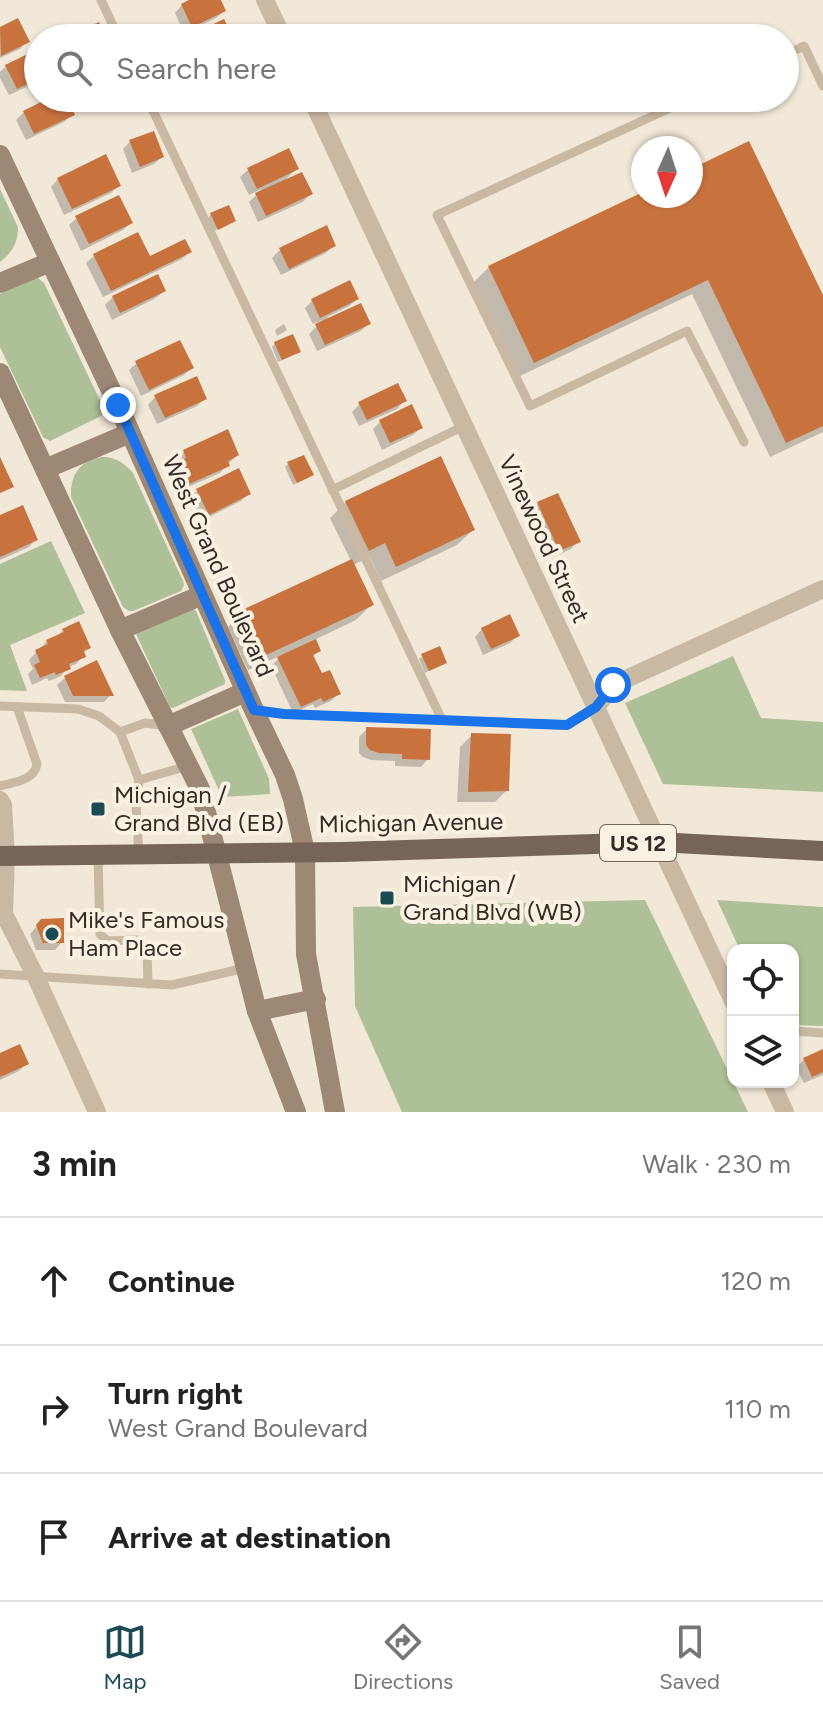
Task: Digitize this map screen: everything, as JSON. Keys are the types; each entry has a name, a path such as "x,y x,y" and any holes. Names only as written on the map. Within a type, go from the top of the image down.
{"main road":[{"name":"Michigan Avenue","path":"3,856 305,852 658,842 823,851"}],"street":[{"path":"265,0 276,24"},
{"name":"Vinewood Street","path":"318,112 727,988"},
{"name":"West Grand Boulevard","path":"0,155 285,775 305,852 306,954 335,1112"},
{"path":"0,283 50,262"},
{"path":"0,373 120,630 200,789 257,1011 296,1112"},
{"path":"45,469 130,433"},
{"path":"596,707 613,685 823,589"},
{"path":"120,630 202,595"},
{"path":"168,726 249,701"},
{"path":"0,800 3,805 4,914 97,1112"},
{"path":"257,1011 316,999"},
{"path":"774,1088 785,1112"}],"lane":[{"path":"101,0 112,24"},
{"path":"799,48 804,46 823,86"},
{"path":"154,112 442,720"},
{"path":"661,112 437,215 530,406 687,331 744,442"},
{"path":"332,490 464,426"},
{"path":"249,701 284,714 567,725 596,707"},
{"path":"0,706 78,709 99,716 120,732 139,780 136,804 139,855"},
{"path":"0,786 30,777 36,769 37,764 17,707"},
{"path":"120,732 145,723 168,726"},
{"path":"139,780 188,766"},
{"path":"98,856 100,934 107,941 137,940 147,950 148,984"},
{"path":"0,974 172,985 245,968"},
{"path":"799,1031 823,1033"}],"green space":[{"path":"0,189 18,227 14,247 0,262"},
{"path":"35,278 44,283 104,409 99,417 50,441 43,437 0,347 0,294"},
{"path":"102,457 119,461 133,473 184,585 181,591 133,611 123,607 71,497 72,482 78,470 82,465"},
{"path":"51,541 85,613 10,645 27,691 0,690 0,564"},
{"path":"193,608 225,684 173,708 136,634"},
{"path":"733,656 761,718 823,722 823,792 663,784 625,703"},
{"path":"238,709 269,779 270,794 222,797 191,729"},
{"path":"645,900 727,1069 727,1088 736,1088 748,1112 402,1112 355,1006 353,907"},
{"path":"717,900 823,907 823,1026 799,1025 799,944 737,944"}],"building":[{"path":"189,0 221,0 226,11 198,24 191,24 181,4"},
{"path":"18,18 24,30 24,45 1,56 0,27"},
{"path":"24,56 24,86 17,89 5,65"},
{"path":"23,111 74,112 75,115 34,134"},
{"path":"154,131 164,157 140,167 129,140"},
{"path":"749,141 823,295 823,426 786,443 708,280 534,363 488,266 631,198 631,208 703,208 703,163"},
{"path":"289,148 299,169 257,189 247,168"},
{"path":"106,154 121,186 72,209 57,178"},
{"path":"302,172 313,194 266,216 255,193"},
{"path":"119,195 133,223 89,244 75,216"},
{"path":"229,205 236,221 218,230 210,213"},
{"path":"327,225 336,246 289,269 279,248"},
{"path":"138,232 150,256 185,239 192,252 111,291 93,254"},
{"path":"158,274 166,291 120,313 112,296"},
{"path":"350,280 359,299 320,318 311,299"},
{"path":"361,303 371,324 325,345 315,324"},
{"path":"293,334 301,352 282,360 274,342"},
{"path":"180,340 194,368 149,390 135,361"},
{"path":"197,376 207,399 165,418 154,395"},
{"path":"398,383 407,401 367,420 358,402"},
{"path":"412,404 423,428 390,443 379,420"},
{"path":"228,429 239,455 228,461 230,466 189,484 178,461 186,458 183,450"},
{"path":"304,455 314,475 297,483 287,462"},
{"path":"441,456 475,530 396,567 385,543 369,551 345,501"},
{"path":"0,457 14,487 0,493"},
{"path":"239,468 251,494 209,515 196,489"},
{"path":"558,493 581,542 559,551 537,502"},
{"path":"23,505 38,540 0,557 0,515"},
{"path":"352,559 374,605 264,656 242,610"},
{"path":"510,614 520,636 491,649 481,628"},
{"path":"79,621 91,648 84,651 86,657 69,664 71,669 40,678 34,665 40,662 35,650 48,644 46,640 64,632 62,629"},
{"path":"316,639 321,651 313,655 322,673 330,670 341,694 301,707 277,657"},
{"path":"440,646 447,663 429,671 421,654"},
{"path":"97,660 114,696 73,696 64,676"},
{"path":"366,727 431,729 430,760 402,759 402,754 370,750 366,745"},
{"path":"471,733 511,734 509,791 468,792"},
{"name":"Mike's Famous Ham Place","path":"64,918 64,943 43,943 36,925 41,919"},
{"path":"20,1044 29,1064 0,1077 0,1053"},
{"path":"823,1049 823,1072 812,1077 803,1058"}],"place":[{"name":"Michigan / Grand Blvd (EB)","path":"98,809"},
{"name":"Michigan / Grand Blvd (WB)","path":"387,898"},
{"name":"Mike's Famous Ham Place","path":"52,934"}],"route":[{"path":"118,405 254,710 284,714 567,725 596,707 613,685"}]}
